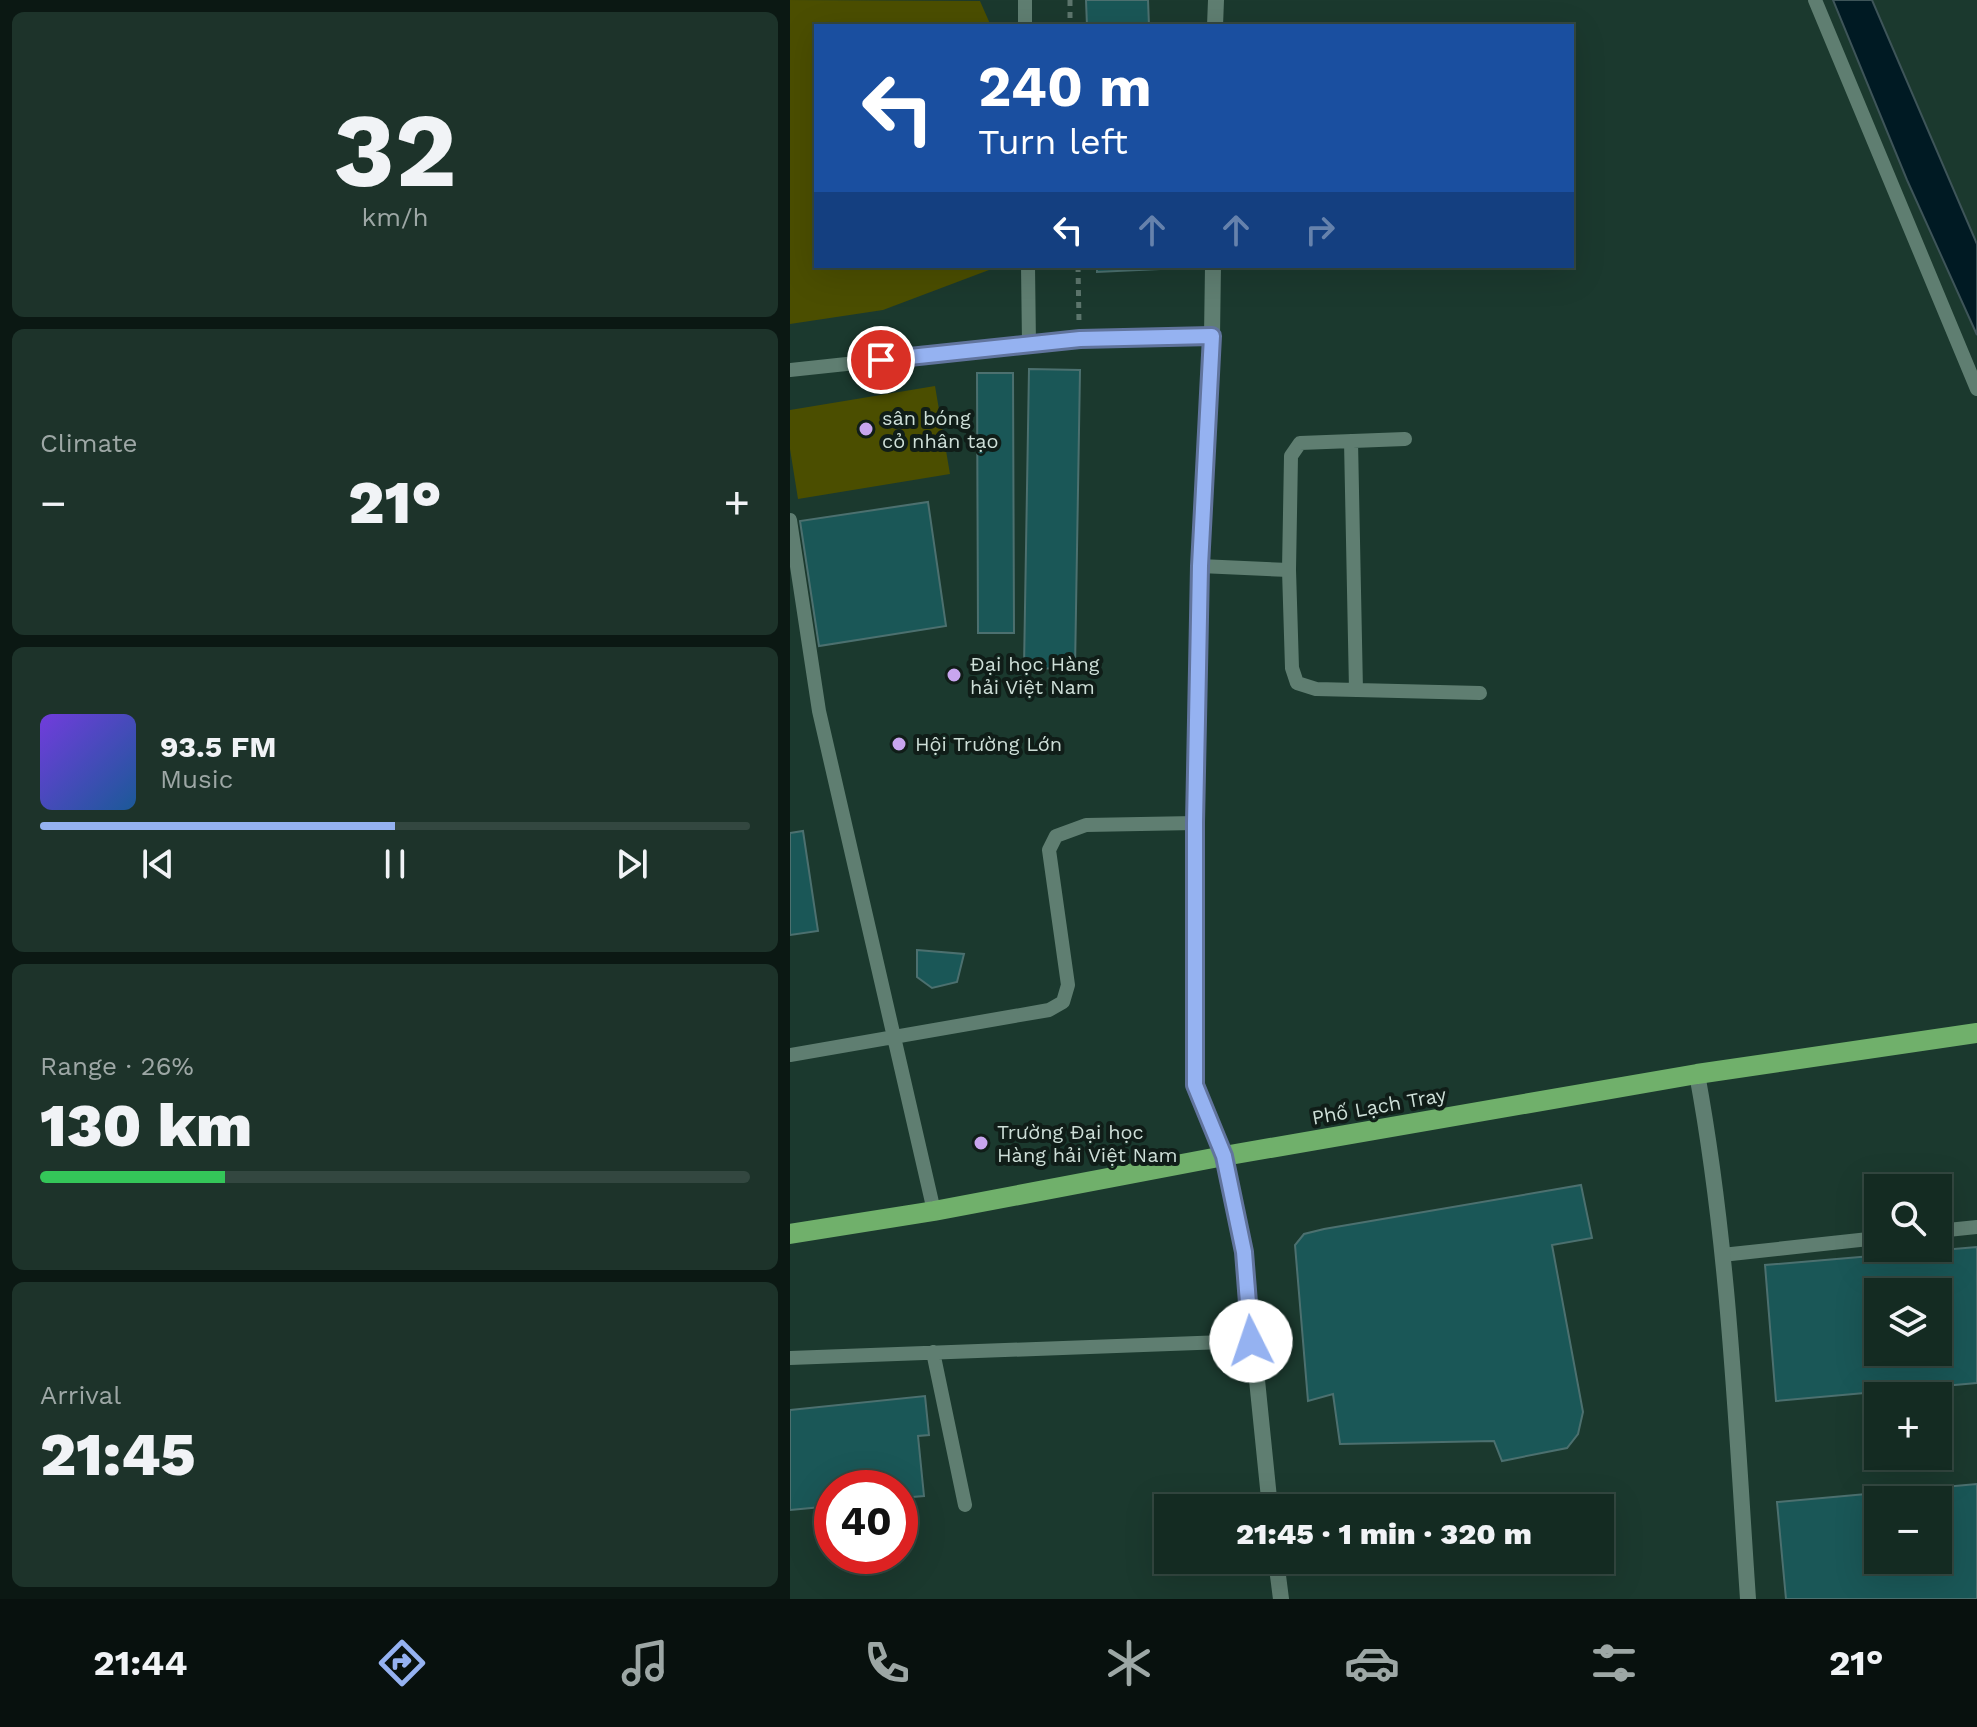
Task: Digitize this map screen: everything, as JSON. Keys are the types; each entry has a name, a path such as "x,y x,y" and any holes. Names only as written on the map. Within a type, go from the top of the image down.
{"main road":[{"name":"Phố Lạch Tray","path":"790,1234 1697,1074 1977,1033"}],"street":[{"path":"1215,24 1216,0"},
{"path":"1213,268 1200,566 1195,823 1195,1085 1224,1156 1244,1252 1268,1494"},
{"path":"1697,1074 1711,1150 1722,1255 1748,1599"},
{"path":"1278,1574 1281,1599"}],"lane":[{"path":"1025,0 1025,24"},
{"path":"1815,0 1977,389"},
{"path":"1028,268 1029,345"},
{"path":"790,370 1080,339 1212,336"},
{"path":"1405,439 1300,443 1291,456 1289,570 1292,668 1297,683 1316,689 1480,693"},
{"path":"1351,441 1356,690"},
{"path":"790,520 819,711 934,1211"},
{"path":"1200,566 1289,570"},
{"path":"790,1055 1049,1010 1063,1002 1068,985 1049,850 1056,836 1086,825 1195,823"},
{"path":"1952,1230 1977,1227"},
{"path":"1722,1255 1864,1240"},
{"path":"790,1358 1251,1341"},
{"path":"933,1352 965,1505"}],"path":[{"path":"1070,0 1070,24"},
{"path":"1078,268 1080,339"}],"shaded area":[{"path":"790,0 980,1 990,24 814,24 814,268 989,270 883,310 790,324"},
{"name":"sân bóng cỏ nhân tạo","path":"935,386 950,474 798,499 790,449 790,410"}],"water":[{"path":"1833,0 1872,0 1977,244 1977,335 1907,180"}],"building":[{"path":"1086,0 1148,0 1149,24 1087,24"},
{"path":"1097,268 1159,269 1097,272"},
{"path":"1029,369 1080,370 1075,669 1024,668"},
{"path":"977,373 1013,373 1014,633 978,633"},
{"path":"928,502 946,626 819,646 800,521"},
{"path":"803,831 818,931 790,935 790,833"},
{"path":"917,950 964,954 957,982 932,988 917,977"},
{"path":"1581,1185 1592,1238 1552,1245 1583,1412 1578,1434 1567,1448 1502,1461 1494,1441 1340,1444 1333,1394 1308,1401 1295,1245 1304,1234"},
{"path":"1977,1247 1977,1383 1952,1385 1952,1382 1864,1382 1864,1393 1776,1401 1765,1265 1864,1257 1864,1262 1952,1262 1952,1249"},
{"path":"925,1396 929,1435 918,1436 924,1496 918,1496 918,1470 814,1470 814,1508 790,1510 790,1410"},
{"path":"1977,1484 1977,1599 1786,1599 1777,1502 1864,1494 1864,1574 1952,1574 1952,1486"}],"place":[{"name":"sân bóng cỏ nhân tạo","path":"866,429"},
{"name":"Đại học Hàng hải Việt Nam","path":"954,675"},
{"name":"Hội Trường Lớn","path":"899,744"},
{"name":"Trường Đại học Hàng hải Việt Nam","path":"981,1143"}],"route":[{"path":"881,360 1080,339 1212,336 1200,566 1195,823 1195,1085 1224,1156 1244,1252 1251,1341"}]}
